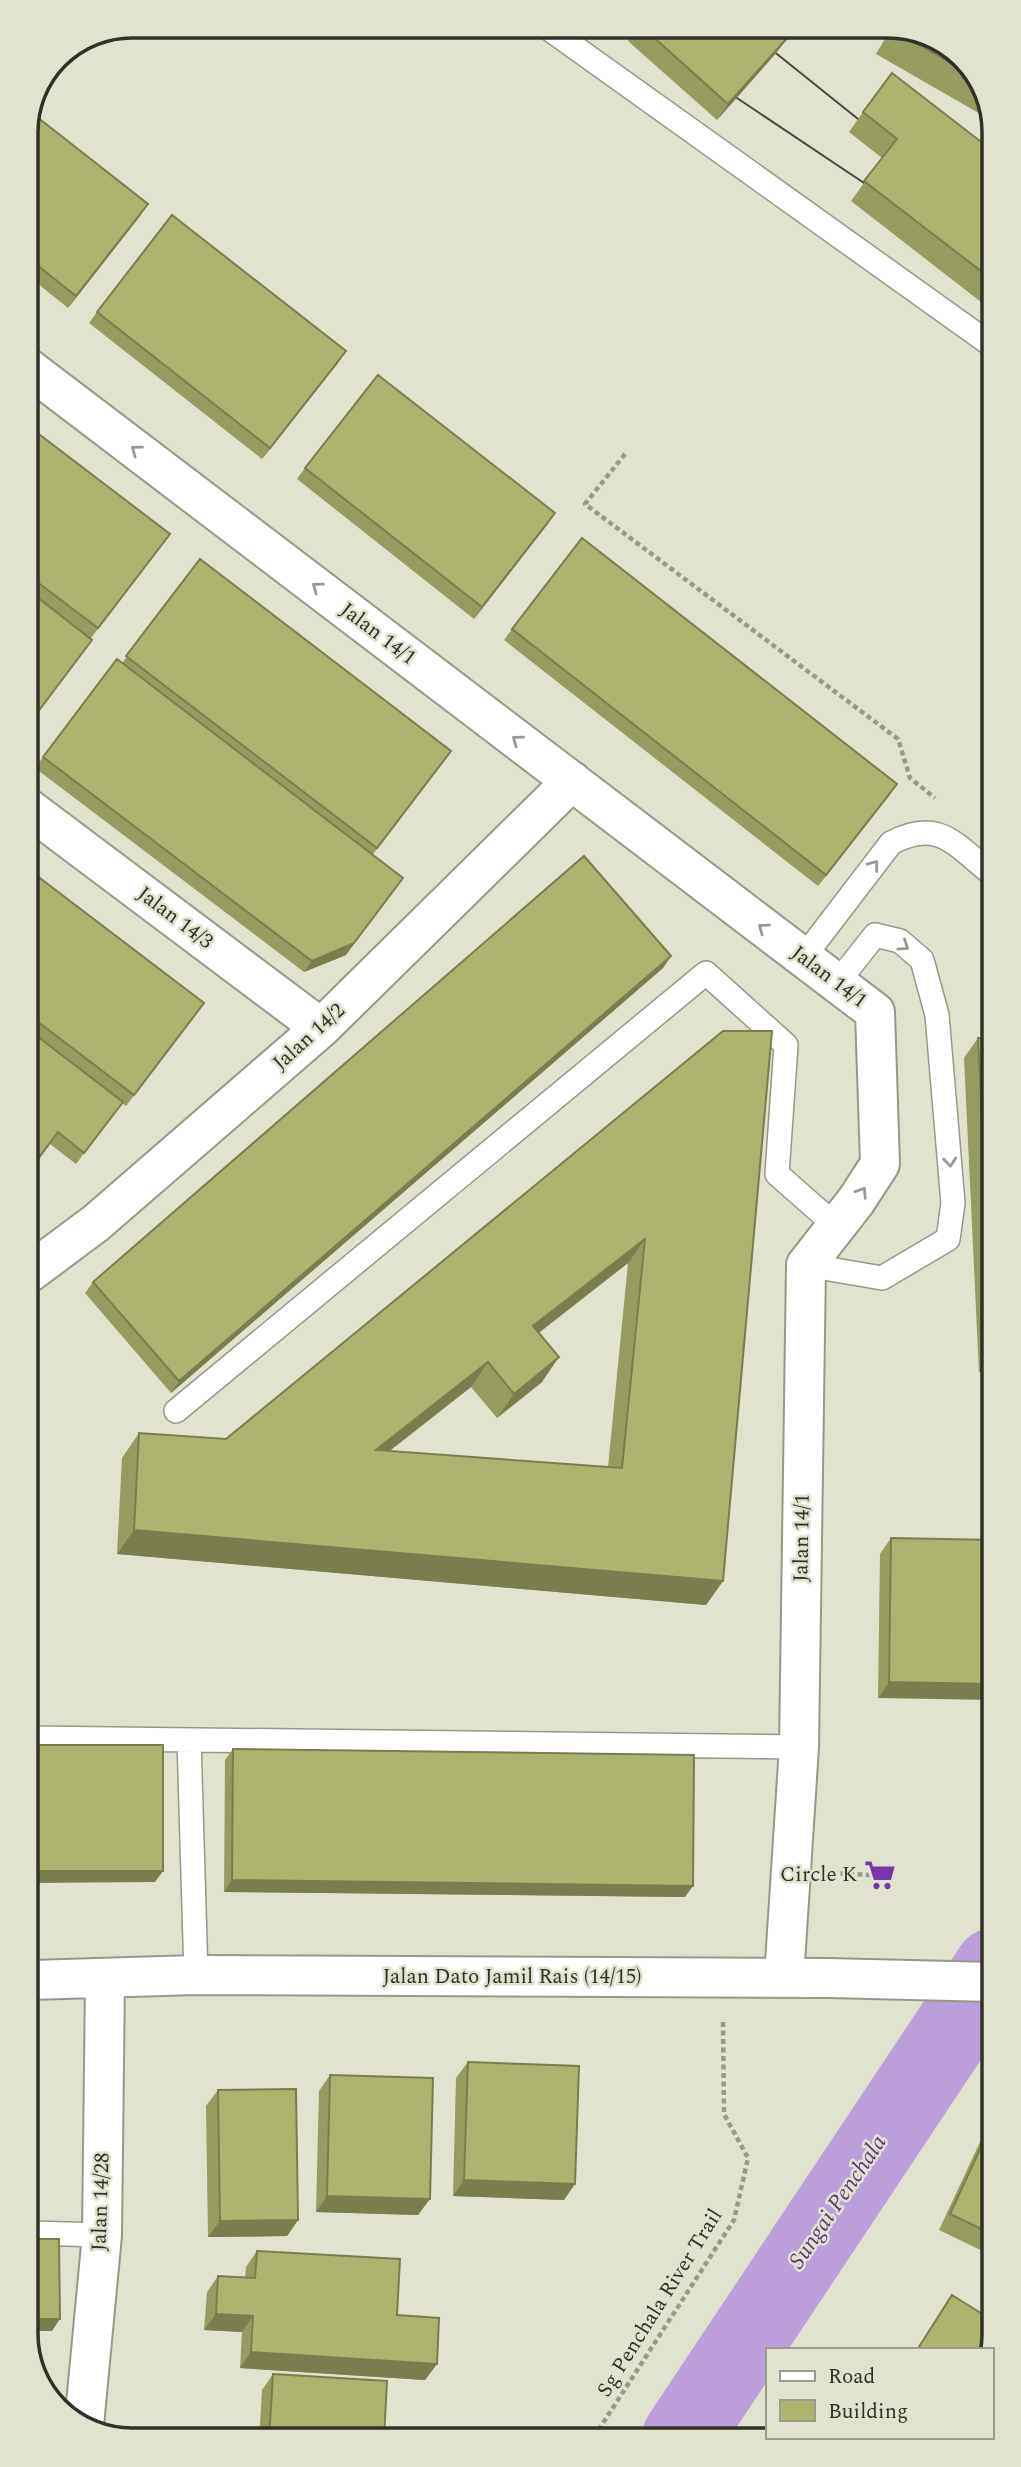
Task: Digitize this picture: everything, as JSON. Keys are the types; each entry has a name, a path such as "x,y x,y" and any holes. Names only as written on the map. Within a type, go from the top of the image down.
{"street":[{"name":"Jalan 14/1","path":"39,376 875,1012 880,1164 856,1201 806,1265 799,1747 784,1978"},
{"name":"Jalan 14/2","path":"38,1266 96,1223 321,1028 572,781"},
{"name":"Jalan 14/3","path":"39,816 321,1028"},
{"name":"Jalan Dato Jamil Rais (14/15)","path":"38,1980 196,1975 828,1978 982,1982"},
{"name":"Jalan 14/28","path":"85,2415 102,2235 105,1979"}],"lane":[{"path":"563,39 982,338"},
{"path":"803,958 891,843 906,835 920,831 934,832 982,866"},
{"path":"806,1265 882,1279 948,1239 953,1203 937,1015 922,960 900,941 875,935 836,983"},
{"path":"176,1411 706,973 786,1045 777,1174 836,1226"},
{"path":"38,1738 799,1747"},
{"path":"189,1740 196,1975"},
{"path":"38,2233 102,2235"}],"path":[{"path":"625,454 585,504 898,739 911,778 941,802"},
{"path":"792,1871 891,1876"},
{"name":"Sg Penchala River Trail","path":"600,2428 734,2220 748,2158 724,2114 724,1978"}],"building":[{"path":"655,39 786,39 728,104"},
{"path":"916,43 935,51 951,63"},
{"path":"892,73 982,143 982,272 864,181 897,139 863,112"},
{"path":"40,119 148,204 76,296 39,267"},
{"path":"172,215 346,351 270,448 97,312"},
{"path":"378,375 555,513 482,607 305,468"},
{"path":"39,434 170,534 98,628 39,583"},
{"path":"582,538 897,784 826,875 512,629"},
{"path":"200,559 451,751 377,848 126,656"},
{"path":"39,598 92,640 39,711"},
{"path":"117,659 403,878 354,943 312,961 43,757"},
{"path":"584,856 671,956 179,1381 93,1282"},
{"path":"39,877 204,1003 134,1095 39,1022"},
{"path":"723,1031 772,1031 723,1581 134,1530 139,1433 226,1439","holes":["645,1239 622,1468 376,1450 488,1362 514,1394 559,1357 533,1326"]},
{"path":"39,1037 123,1102 84,1153 58,1132 39,1158"},
{"path":"978,1038 982,1038 982,1124"},
{"path":"891,1538 982,1540 982,1684 889,1682"},
{"path":"38,1745 163,1745 163,1871 38,1871"},
{"path":"233,1749 694,1755 693,1886 232,1880"},
{"path":"468,2062 579,2066 575,2184 464,2180"},
{"path":"330,2075 433,2078 430,2199 327,2196"},
{"path":"296,2089 298,2220 220,2221 218,2090"},
{"path":"982,2145 982,2229 950,2214"},
{"path":"38,2239 59,2239 60,2319 38,2319"},
{"path":"257,2251 400,2259 397,2315 439,2318 437,2364 251,2352 253,2316 216,2314 218,2276 255,2278"},
{"path":"952,2295 982,2314 981,2348 918,2348"},
{"path":"273,2374 387,2381 385,2428 270,2428"}],"waterway":[{"name":"Sungai Penchala","path":"688,2428 982,1986"}],"tram line":[{"path":"647,39 652,42"},
{"path":"758,39 873,131"},
{"path":"722,88 879,193"}],"place":[{"name":"Circle K","path":"880,1875"}]}
